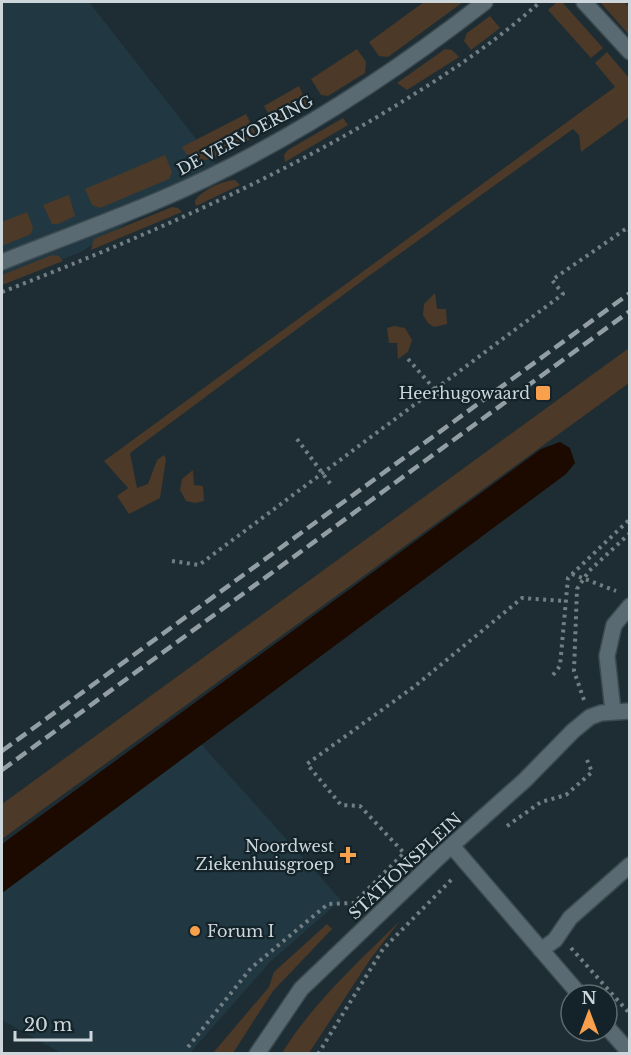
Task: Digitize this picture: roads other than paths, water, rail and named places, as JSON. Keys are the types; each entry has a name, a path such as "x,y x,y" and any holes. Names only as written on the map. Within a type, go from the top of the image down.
{"street":[{"name":"DE VERVOERING","path":"2,262 159,200 233,164 367,88 434,42 485,2"},
{"path":"584,2 630,52"},
{"path":"613,711 607,656 614,625 630,606"},
{"name":"STATIONSPLEIN","path":"258,1053 301,990 590,717 613,711 630,711"},
{"path":"452,846 570,983"},
{"path":"541,950 559,934 570,918 630,865"},
{"path":"619,1041 630,1053"}],"railway":[{"path":"2,751 630,293"},
{"path":"2,770 630,311"}],"place":[{"name":"Heerhugowaard","path":"543,393"},
{"name":"Noordwest Ziekenhuisgroep","path":"348,855"},
{"name":"Forum I","path":"195,931"}]}
